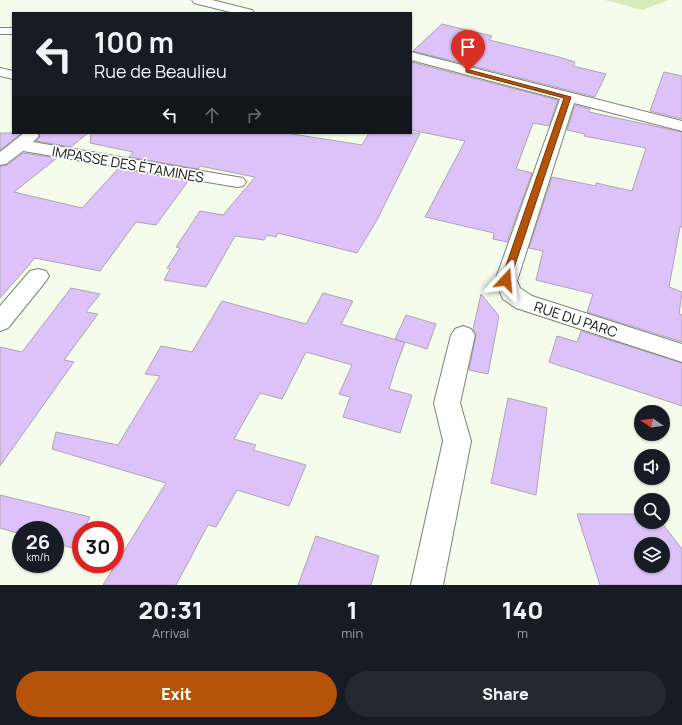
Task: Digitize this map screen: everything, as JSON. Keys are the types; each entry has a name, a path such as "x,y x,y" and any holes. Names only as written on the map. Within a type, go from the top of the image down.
{"street":[{"path":"198,0 215,2 245,12"},
{"path":"200,12 215,2"},
{"path":"412,56 682,126"},
{"path":"0,72 12,75"},
{"name":"RUE DU PARC","path":"568,97 506,280 511,293 524,302 682,353"},
{"path":"0,160 34,134"},
{"name":"IMPASSE DES ÉTAMINES","path":"19,145 237,182"},
{"path":"0,322 38,276"},
{"path":"427,585 457,441 447,403 463,336"}],"lane":[{"path":"0,30 12,31"}],"green space":[{"path":"605,0 669,0 642,10"}],"building":[{"path":"442,24 492,36 489,40 559,57 575,62 573,66 606,74 595,97 413,51"},
{"path":"412,62 558,100 549,126 533,123 516,169 532,173 507,242 493,239 494,233 425,217 465,141 412,130"},
{"path":"664,72 682,76 682,119 650,111"},
{"path":"575,105 590,109 589,112 682,132 682,227 680,227 669,287 682,292 679,314 682,315 682,342 587,312 593,294 536,280 543,251 529,248 552,177 596,186 596,183 632,191 646,148 584,136 585,134 567,130"},
{"path":"0,133 21,134 0,150"},
{"path":"420,133 377,220 357,253 278,233 276,237 267,235 264,240 235,236 206,287 164,280 170,269 167,268 180,248 176,247 200,211 223,215 255,177 200,166 198,169 129,157 133,152 90,143 91,134 292,134 362,145 368,134"},
{"path":"39,134 87,134 71,147 36,141 40,136"},
{"path":"23,153 57,158 14,192 82,208 118,169 189,180 156,225 136,222 100,271 35,258 0,298 0,166 7,165"},
{"path":"71,288 100,294 86,312 98,314 64,360 74,362 0,466 0,347 22,352"},
{"path":"323,293 353,301 341,324 404,342 395,339 406,315 436,324 427,349 405,342 396,366 389,389 412,395 400,433 343,417 350,397 339,394 352,365 306,352 282,399 260,393 234,439 256,445 253,450 306,465 289,506 237,490 216,527 208,525 176,585 103,585 110,573 124,573 124,551 166,483 52,449 56,432 118,445 160,376 145,374 161,346 192,352 222,301 306,324"},
{"path":"481,294 499,316 488,374 469,370 476,335 473,329"},
{"path":"581,331 682,363 682,406 549,362 557,336 577,342"},
{"path":"508,398 547,408 536,495 491,483"},
{"path":"0,495 90,517 88,521 72,521 72,548 64,546 64,521 12,521 12,531 0,528"},
{"path":"577,514 634,514 634,529 666,529 682,549 682,585 600,585"},
{"path":"316,536 379,556 371,585 298,585"}],"route":[{"path":"468,71 568,97 506,280"}]}
